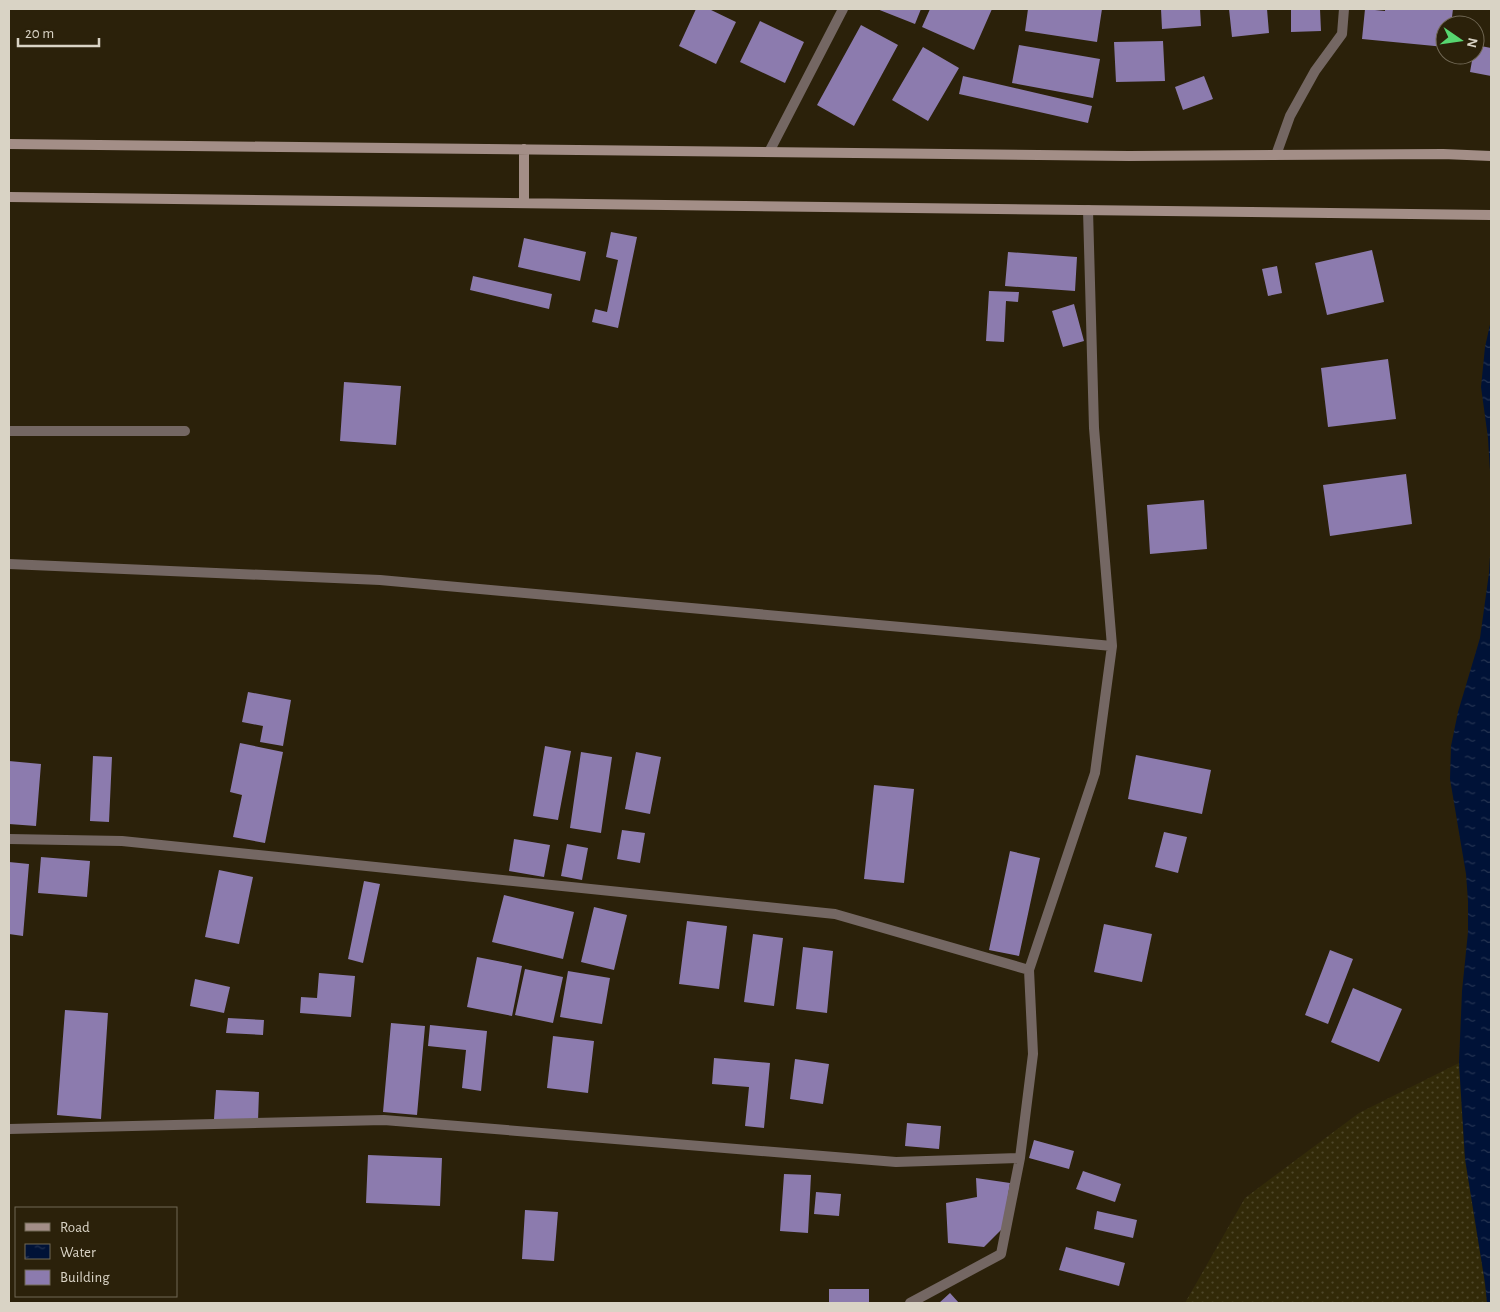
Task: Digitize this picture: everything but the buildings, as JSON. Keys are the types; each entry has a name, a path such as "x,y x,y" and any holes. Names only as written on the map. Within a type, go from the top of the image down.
{"street":[{"path":"769,152 843,9"},
{"path":"1276,155 1290,116 1315,71 1342,34 1344,9"},
{"path":"9,144 1129,156 1443,154 1491,156"},
{"path":"524,149 524,203"},
{"path":"9,197 1491,215"},
{"path":"910,1303 1001,1254 1020,1158 1033,1054 1029,970 1095,773 1112,646 1094,428 1088,210"},
{"path":"9,431 185,431"},
{"path":"9,564 380,580 1112,646"},
{"path":"9,839 122,842 835,914 1029,970"},
{"path":"9,1129 384,1120 896,1162 1020,1158"}],"sand":[{"path":"1459,1063 1465,1159 1487,1303 1185,1303 1245,1198 1359,1113"}],"water":[{"path":"1491,320 1491,489 1488,438 1481,387 1485,347"},
{"path":"1491,538 1491,1303 1487,1303 1465,1159 1459,1063 1462,991 1468,932 1468,901 1466,874 1450,779 1451,746 1458,712 1480,638 1489,573"}]}
